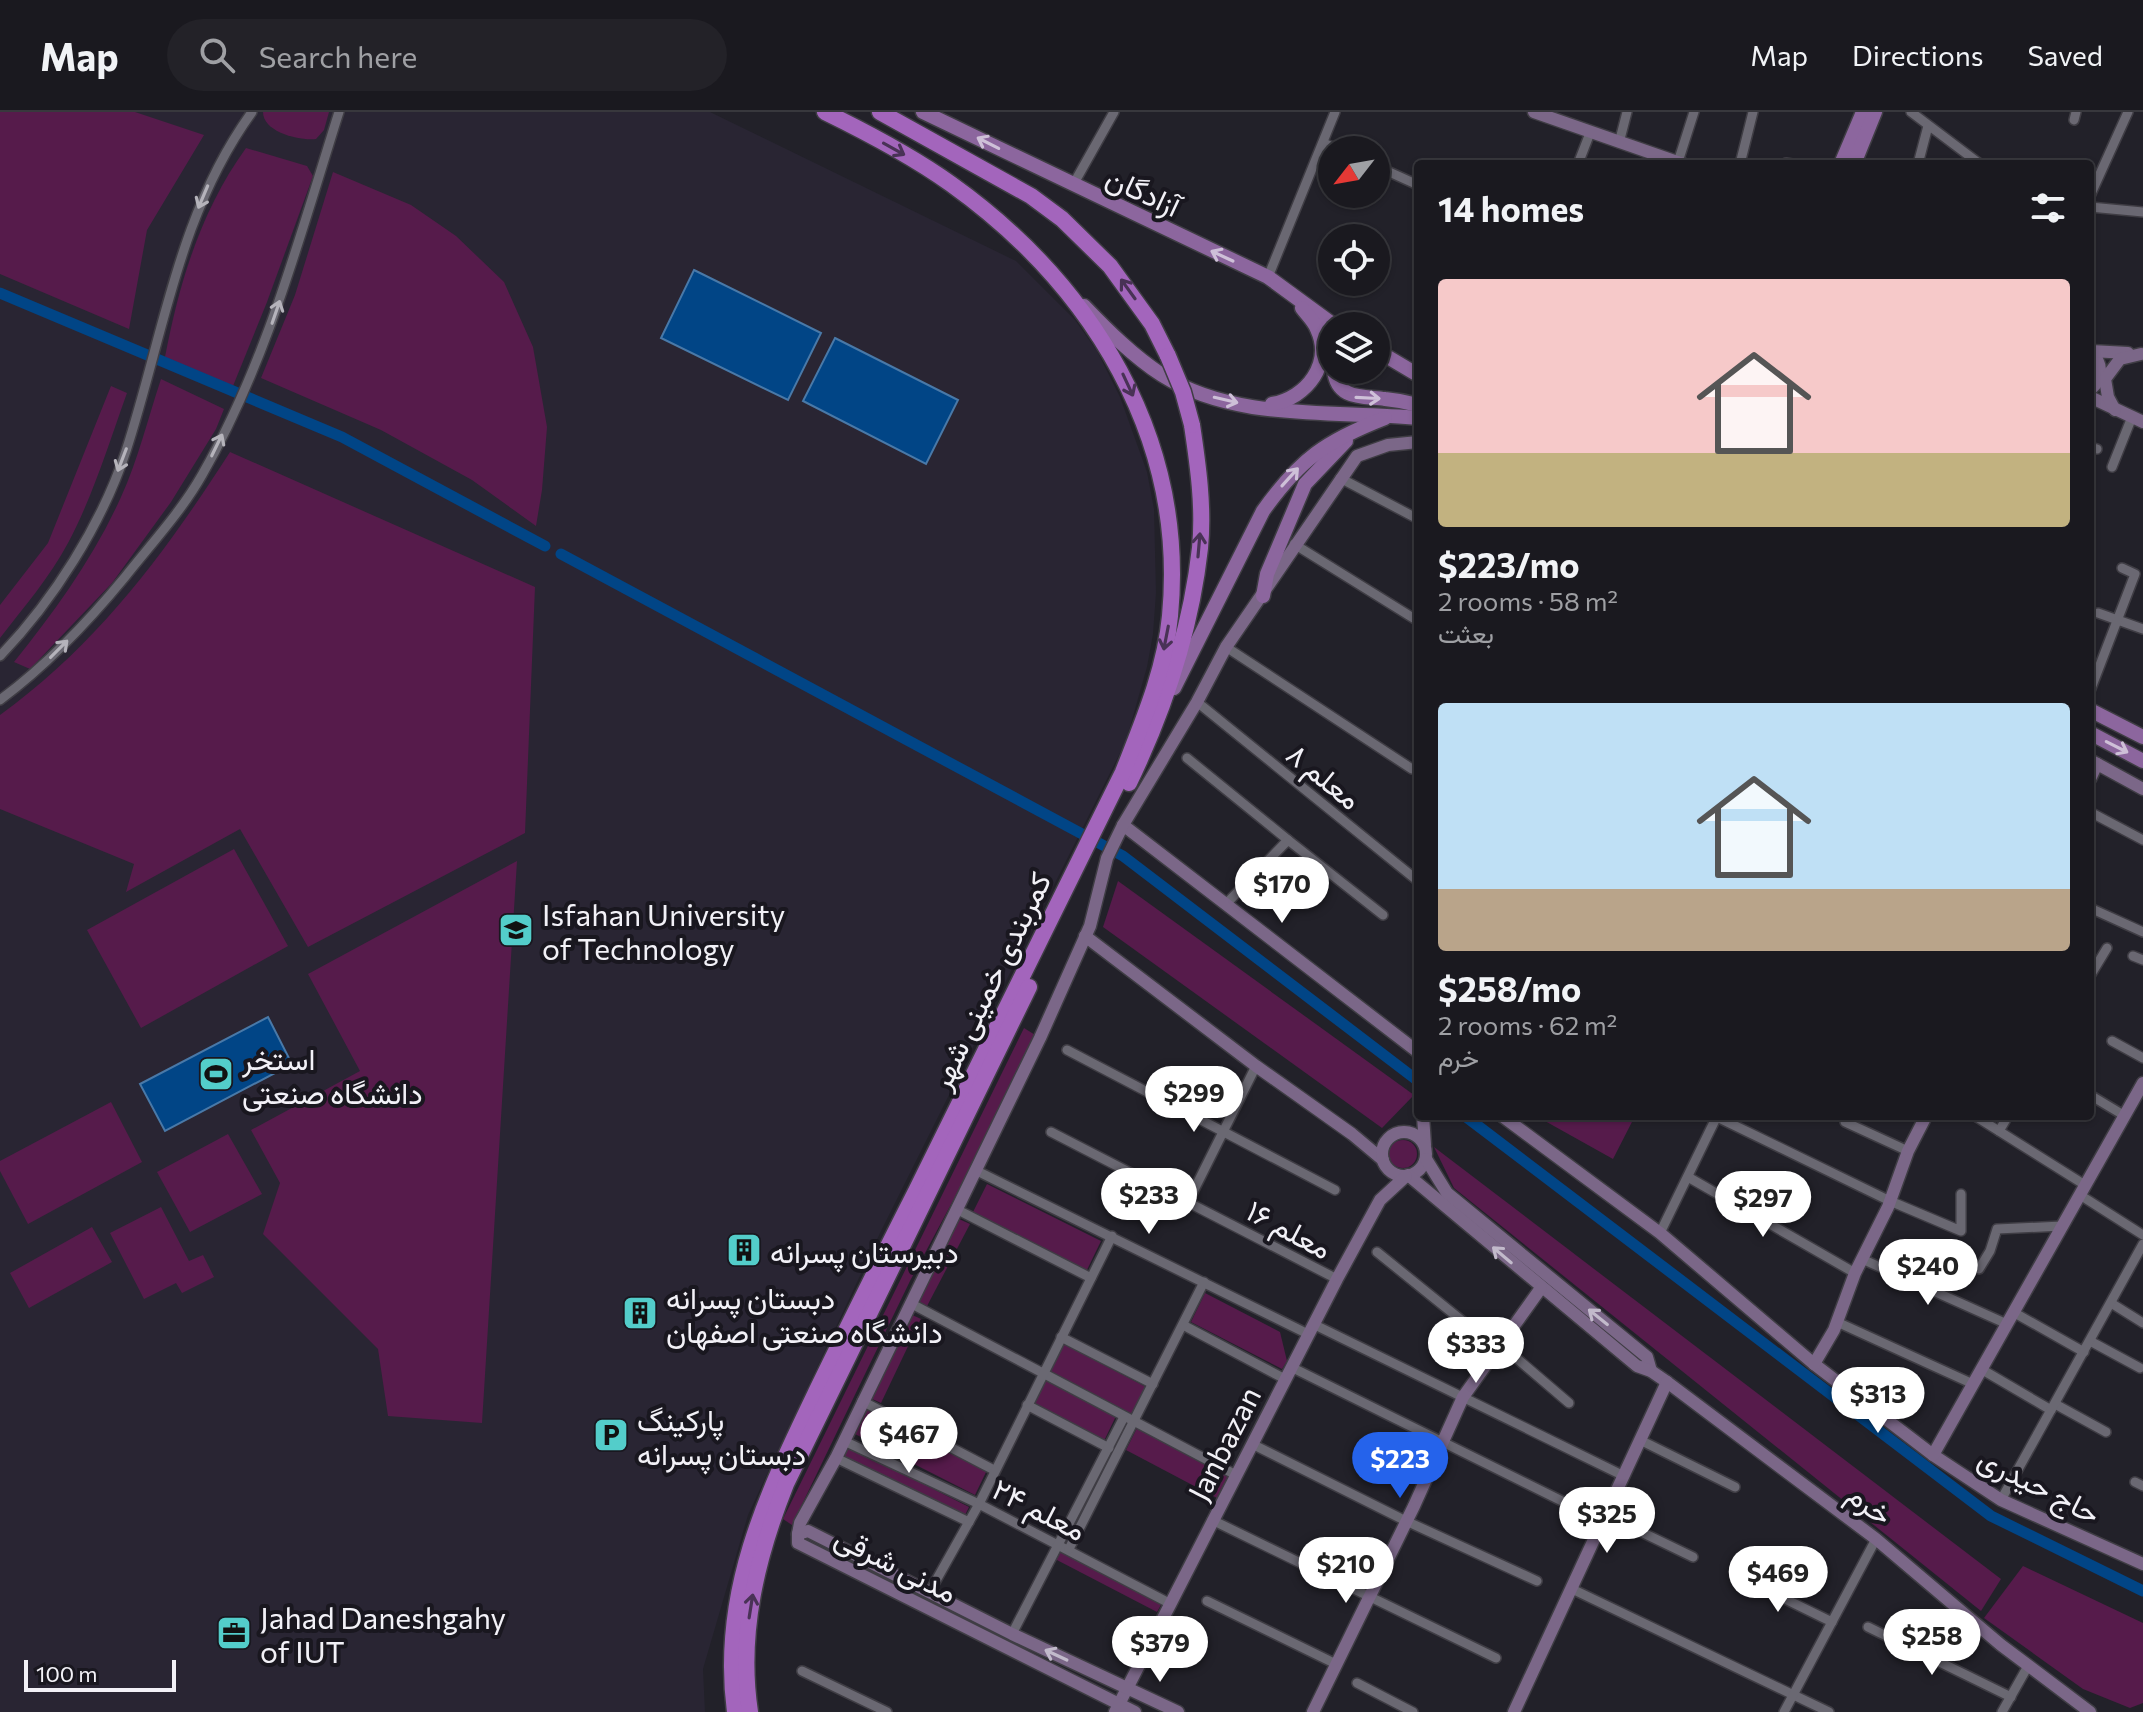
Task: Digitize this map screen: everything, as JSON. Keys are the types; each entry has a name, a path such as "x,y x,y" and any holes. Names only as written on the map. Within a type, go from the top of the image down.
{"highway":[{"name":"کمربندی خمینی شهر","path":"825,112 913,159 952,185 1005,228 1053,275 1118,364 1150,439 1170,524 1173,574 1170,619 1157,683 1123,772 1111,828"},
{"name":"کمربندی خمینی شهر","path":"735,1712 734,1618 742,1573 775,1478 1066,901 1111,828 1159,717 1192,598 1200,546 1198,467 1183,392 1152,324 1124,284 1088,242 1031,196 880,112"},
{"name":"کمربندی خمینی شهر","path":"750,1712 746,1666 749,1616 766,1534 786,1484 1066,901"}],"main road":[{"name":"آزادگان","path":"923,112 1268,277 1318,314"},
{"path":"1843,160 1862,113"},
{"path":"1855,160 1862,113"},
{"path":"1053,275 1122,344 1164,376 1197,392 1256,407 1414,418"},
{"path":"1256,407 1286,401 1298,394 1308,386 1319,366 1321,338 1316,325 1290,293"},
{"path":"1390,359 1414,373"},
{"path":"1339,384 1353,397 1414,404"},
{"path":"1159,717 1270,500 1310,457 1344,435 1392,415"},
{"path":"1263,596 1267,574 1305,484 1329,456 1370,424"},
{"path":"2094,712 2143,737"},
{"path":"2094,735 2143,761"}],"street":[{"path":"0,656 22,633 55,589 101,511 126,453 188,231 209,182 252,112"},
{"path":"0,700 30,678 97,611 201,476 271,326 339,112"},
{"path":"1073,185 1114,112"},
{"path":"1326,136 1335,112"},
{"path":"1534,112 1671,160"},
{"path":"1619,143 1627,112"},
{"path":"1681,160 1694,112"},
{"path":"1741,160 1753,112"},
{"path":"1911,112 1975,160"},
{"path":"2094,187 2128,112"},
{"path":"1919,160 1928,126"},
{"path":"1580,160 1590,133"},
{"path":"1268,277 1318,155"},
{"path":"1390,172 1414,183"},
{"path":"2094,207 2143,212"},
{"path":"2094,351 2142,354"},
{"path":"2115,410 2108,397 2105,379 2120,359 2142,354"},
{"path":"2094,356 2101,368 2099,382 2094,386"},
{"path":"2094,399 2138,420 2112,467"},
{"path":"798,1534 800,1523 836,1458 1040,1038 1085,936 1107,858 1111,828 1197,702 1226,647 1263,596 1294,544 1357,456 1388,445 1414,442"},
{"path":"1340,478 1414,517"},
{"path":"1294,544 1414,619"},
{"path":"2094,680 2135,574 2122,568"},
{"path":"2098,613 2143,629"},
{"path":"1226,647 1412,769"},
{"name":"معلم ۸","path":"1202,706 1414,878"},
{"path":"1187,758 1383,915"},
{"path":"2094,763 2143,789"},
{"path":"2094,814 2143,840"},
{"path":"1111,828 1226,904 1414,1049"},
{"path":"1226,904 1288,840"},
{"path":"2094,910 2143,932"},
{"path":"1085,936 1256,1066 1352,1134 1392,1173 1407,1176"},
{"path":"2094,969 2107,948"},
{"path":"2112,1041 2143,1058"},
{"path":"1067,1050 1335,1190"},
{"path":"1188,1202 1256,1066"},
{"path":"1933,1455 2143,1083"},
{"path":"2094,1097 2125,1116"},
{"path":"1380,1200 1382,1153 1393,1136 1414,1120"},
{"path":"1380,1200 1407,1176 1419,1171 1426,1159 1421,1120"},
{"name":"حاج حیدری","path":"1507,1120 1660,1233 1814,1364 1933,1455 2001,1500 2143,1564"},
{"path":"1660,1233 1715,1120"},
{"path":"1725,1120 1890,1201 1961,1231 1961,1194"},
{"path":"1814,1364 1837,1322 1855,1273 1924,1120"},
{"path":"1981,1120 2143,1235"},
{"path":"1999,1131 2006,1120"},
{"path":"1845,1122 1908,1151"},
{"name":"معلم ۱۶","path":"1051,1132 1337,1279"},
{"path":"1352,1134 1415,1134 1425,1145"},
{"name":"خرم","path":"1426,1159 1443,1198 1541,1288 1637,1366 1667,1382 1876,1539 2082,1712"},
{"path":"975,1170 1204,1282 1463,1397 1624,1476"},
{"name":"خرم","path":"1407,1176 1443,1198 1647,1357 1651,1371"},
{"path":"1688,1177 1855,1273"},
{"name":"Janbazan","path":"1117,1708 1380,1200"},
{"path":"956,1209 1091,1278"},
{"path":"1979,1269 1990,1251 1997,1229 2062,1226"},
{"path":"929,1593 979,1504 1112,1236"},
{"path":"2001,1500 2143,1244"},
{"path":"1377,1252 1569,1403"},
{"path":"1862,1259 2010,1318 2084,1352"},
{"path":"1069,1549 1204,1282"},
{"path":"1313,1712 1463,1397 1541,1288"},
{"path":"910,1303 1236,1475"},
{"path":"2111,1303 2143,1323"},
{"path":"1837,1322 1973,1384"},
{"path":"1183,1325 1285,1379"},
{"path":"1061,1337 1153,1384"},
{"path":"2090,1341 2140,1368"},
{"path":"1291,1367 1568,1504"},
{"path":"1981,1369 2106,1432"},
{"path":"1514,1712 1667,1382"},
{"path":"862,1401 994,1470"},
{"path":"1027,1405 1109,1448"},
{"path":"1012,1634 1124,1417"},
{"path":"1640,1440 1735,1487"},
{"name":"معلم ۲۴","path":"844,1441 979,1504 1169,1603"},
{"path":"1252,1444 1406,1521 1537,1581"},
{"path":"836,1458 969,1522"},
{"path":"1606,1515 1693,1557"},
{"path":"1212,1520 1496,1658"},
{"name":"مدنی شرقی","path":"1135,1712 1117,1708 798,1543 798,1534 808,1531 1012,1634 1178,1712"},
{"path":"1784,1712 1876,1539"},
{"path":"1738,1576 1832,1622"},
{"path":"1572,1589 1829,1712"},
{"path":"1207,1601 1336,1664"},
{"path":"1868,1627 2011,1697"},
{"path":"2002,1712 2028,1666"},
{"path":"802,1671 887,1712"},
{"path":"1357,1683 1413,1712"},
{"name":"خرم","path":"2053,1686 2090,1712"}],"shaded area":[{"name":"Isfahan University of Technology","path":"0,112 710,112 1016,261 1075,320 1097,351 1120,397 1147,472 1154,509 1156,593 1147,667 1126,741 880,1233 748,1515 703,1669 705,1712 0,1712"},
{"path":"0,112 135,112 204,135 147,230 129,329 0,274"},
{"path":"263,112 329,112 324,130 316,139 309,139 292,137 275,130"},
{"path":"246,148 307,166 313,176 233,386 165,357 177,302 204,222"},
{"path":"333,172 411,205 456,236 504,282 533,347 547,427 536,526 472,480 381,430 261,378 295,295"},
{"path":"161,379 224,409 216,429 171,502 112,583 30,669 14,662 73,583 99,541 133,468"},
{"path":"111,386 127,393 85,507 53,568 0,638 0,605 48,543"},
{"path":"230,452 535,587 525,833 308,947 240,829 126,892 134,864 0,809 0,715 69,658 128,594 181,526"},
{"path":"234,849 288,946 141,1028 87,930"},
{"path":"517,861 482,1423 388,1416 378,1349 263,1234 280,1183 251,1130 360,1071 308,974"},
{"path":"1118,881 1414,1095 1382,1128 1103,927"},
{"path":"1024,1028 1040,1038 910,1281 792,1525 783,1519"},
{"path":"111,1102 142,1162 28,1224 0,1171 0,1161"},
{"path":"1543,1120 1633,1120 1613,1159"},
{"path":"228,1134 262,1194 190,1232 157,1172"},
{"path":"1403,1140 1413,1144 1417,1154 1413,1164 1403,1168 1393,1164 1389,1154 1393,1144"},
{"path":"1434,1147 2001,1579 1981,1611 1454,1188"},
{"path":"987,1184 1101,1241 1086,1272 972,1214"},
{"path":"161,1207 189,1261 203,1255 214,1277 182,1293 176,1283 144,1299 110,1233"},
{"path":"959,1219 970,1224 926,1308 915,1303"},
{"path":"92,1227 112,1262 29,1308 10,1273"},
{"path":"1205,1293 1280,1332 1287,1361 1282,1369 1191,1322"},
{"path":"910,1314 921,1319 881,1403 870,1398"},
{"path":"1064,1344 1146,1387 1132,1414 1050,1371"},
{"path":"1044,1379 1116,1416 1104,1441 1032,1404"},
{"path":"865,1409 987,1470 975,1495 853,1433"},
{"path":"1138,1426 1229,1474 1217,1498 1126,1450"},
{"path":"846,1445 969,1507 964,1517 841,1456"},
{"path":"1060,1550 1162,1603 1157,1612 1055,1559"},
{"path":"2023,1566 2143,1623 2143,1703 2130,1708 2083,1689 1984,1618"}],"water":[{"path":"694,270 821,333 788,400 661,338"},
{"path":"835,338 958,400 926,464 803,401"},
{"name":"استخر دانشگاه صنعتی","path":"268,1017 292,1064 165,1131 140,1084"}],"waterway":[{"path":"0,293 342,437 545,546"},
{"path":"561,554 1123,856 1414,1078"},
{"path":"1470,1120 1991,1516 2143,1591"}],"place":[{"name":"Isfahan University of Technology","path":"516,930"},
{"name":"استخر دانشگاه صنعتی","path":"216,1074"},
{"name":"دبیرستان پسرانه","path":"744,1250"},
{"name":"دبستان پسرانه دانشگاه صنعتی اصفهان","path":"640,1313"},
{"name":"پارکینگ دبستان پسرانه","path":"611,1435"},
{"name":"Jahad Daneshgahy of IUT","path":"234,1633"}]}
